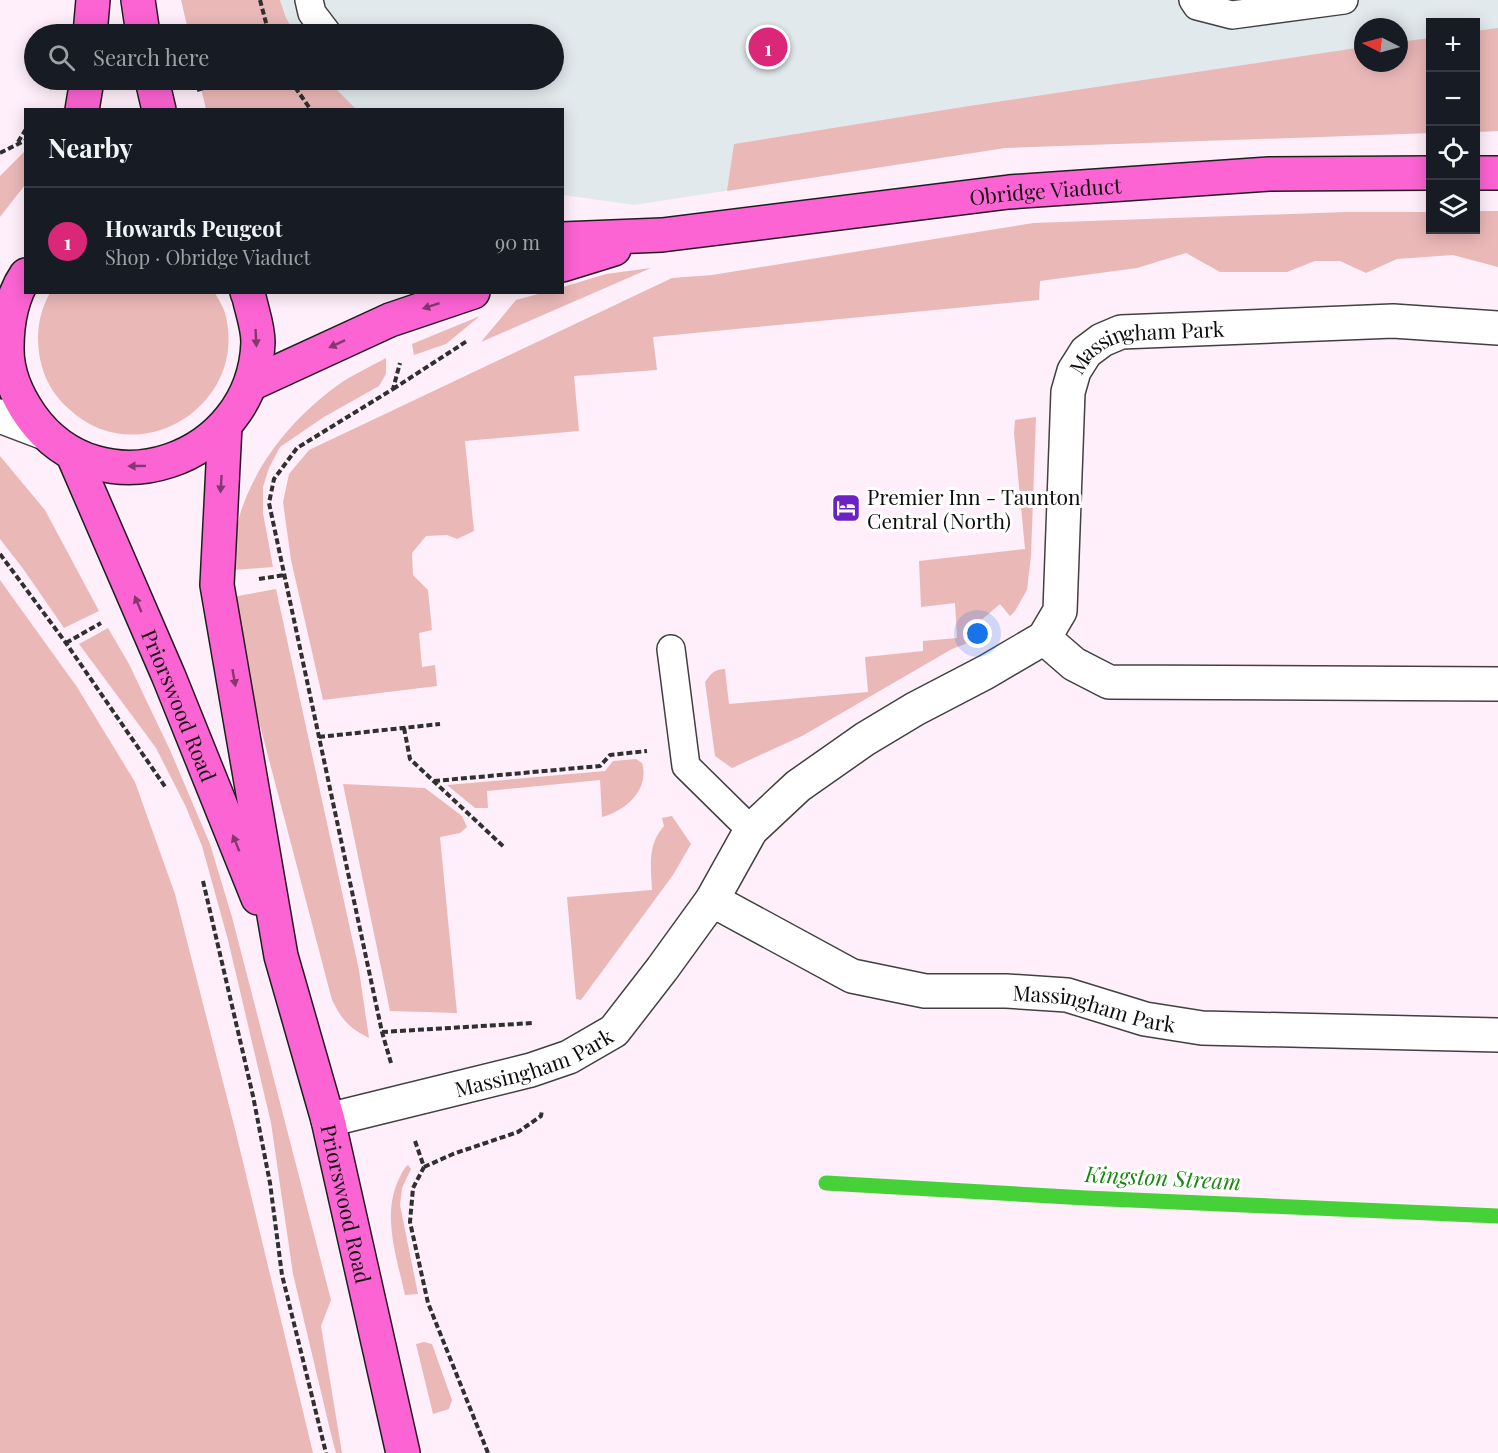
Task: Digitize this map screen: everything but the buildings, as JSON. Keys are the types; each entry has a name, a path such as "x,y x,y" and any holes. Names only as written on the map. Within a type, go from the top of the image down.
{"main road":[{"path":"91,24 93,0"},
{"path":"138,0 142,24"},
{"path":"81,108 85,90"},
{"path":"154,90 159,108"},
{"path":"1480,173 1498,172"},
{"name":"Obridge Viaduct","path":"564,239 662,235 1009,192 1269,174 1426,173"},
{"name":"Obridge Viaduct","path":"564,263 662,235"},
{"path":"15,282 7,322 7,362 19,399 42,432 74,454 113,467 154,466 193,452 225,426 240,406 251,384 258,340 248,294"},
{"path":"251,384 390,320 467,294"},
{"name":"Priorswood Road","path":"225,426 217,585 281,956"},
{"name":"Priorswood Road","path":"74,454 169,677 281,956 328,1120 403,1453"}],"street":[{"name":"Massingham Park","path":"328,1120 531,1070 568,1057 614,1031 712,900 751,830 798,786 865,739 1044,638 1060,611 1068,392 1074,371 1086,352 1102,340 1121,332 1393,321 1498,328"},
{"path":"0,416 42,432"},
{"path":"1044,638 1074,664 1109,682 1498,684"},
{"name":"Massingham Park","path":"712,900 852,976 925,991 1006,991 1067,995 1144,1019 1202,1028 1498,1035"}],"lane":[{"path":"309,0 312,13 320,24"},
{"path":"1193,0 1197,6 1232,15 1344,0"},
{"path":"671,649 686,766 751,830"}],"path":[{"path":"260,0 266,24"},
{"path":"297,90 309,108"},
{"path":"18,143 24,132"},
{"path":"0,153 24,141"},
{"path":"390,320 401,358 393,389 297,448 274,479 269,503 350,872 382,1032 401,1101 424,1167 413,1188 410,1222 428,1303 488,1453"},
{"path":"0,554 133,739 170,795"},
{"path":"319,737 440,724"},
{"path":"404,728 410,759 505,848"},
{"path":"434,782 600,765 610,755 683,749"},
{"path":"202,875 264,1150 282,1275 326,1453"}],"shaded area":[{"path":"181,0 280,0 290,24 187,24"},
{"path":"280,0 1498,0 1498,131 1480,132 1480,18 1426,18 1426,133 1005,148 634,205 564,195 564,108 355,108 337,90 564,90 564,24 290,24"},
{"path":"1498,28 1498,131 1480,132 1480,30"},
{"path":"1426,39 1426,133 1005,148 727,191 734,144 1354,48 1354,72 1408,72 1408,41"},
{"path":"201,90 337,90 355,108 206,108"},
{"path":"24,152 24,186 0,217 0,176"},
{"path":"1480,211 1498,211 1498,267 1453,255 1397,259 1366,273 1340,261 1315,261 1287,272 1220,272 1186,253 1137,268 1040,281 1039,300 653,337 657,370 574,376 579,431 465,441 474,531 457,539 447,535 426,536 412,553 413,575 428,590 432,630 419,633 422,667 435,665 437,686 323,700 291,560 283,502 289,474 309,450 672,278 712,275 1033,223 1345,212 1426,212 1426,234 1480,234"},
{"path":"651,268 481,342 516,300 538,294 564,294 564,287 606,274"},
{"path":"50,294 216,294 225,313 228,346 221,376 205,401 182,420 155,431 126,434 97,427 64,405 52,390 44,373 38,348 38,329"},
{"path":"480,316 446,344 414,355 412,344"},
{"path":"386,358 386,374 379,386 324,417 280,447 269,468 263,487 263,513 273,567 233,570 236,533 241,511 257,474 279,441 292,425 343,381"},
{"path":"1036,417 1031,556 1027,590 1015,611 1010,616 1000,604 979,622 989,635 952,649 802,736 732,768 715,756 705,682 715,671 725,669 729,704 868,692 865,657 923,651 923,641 957,638 955,603 921,607 919,561 1025,549 1014,433 1015,420"},
{"path":"0,456 45,510 99,611 64,628 0,539"},
{"path":"0,580 77,687 135,782 175,894 236,1133 313,1453 0,1453"},
{"path":"276,589 359,970 369,1038 347,1023 332,1000 235,630 232,597"},
{"path":"108,628 129,664 170,750 210,844 232,917 331,1300 321,1326 342,1453 336,1453 293,1274 271,1123 228,940 202,846 185,805 156,748 79,644"},
{"path":"636,759 642,763 644,773 639,790 634,798 619,810 602,817 600,780 487,791 488,808 475,808 447,785 605,771 613,761"},
{"path":"343,784 425,788 462,816 467,827 460,833 440,837 457,1013 390,1011"},
{"path":"672,816 691,844 673,875 581,1000 576,999 567,897 652,890 652,848 664,826 662,818"},
{"path":"408,1165 411,1169 402,1188 400,1205 418,1294 405,1295 392,1238 391,1209 398,1181"},
{"path":"424,1342 432,1344 452,1400 449,1409 433,1414 416,1344"}],"waterway":[{"name":"Kingston Stream","path":"826,1183 1086,1198 1498,1216"}],"place":[{"name":"Howards Peugeot","path":"768,47"},
{"name":"Premier Inn - Taunton Central (North)","path":"846,508"}]}
